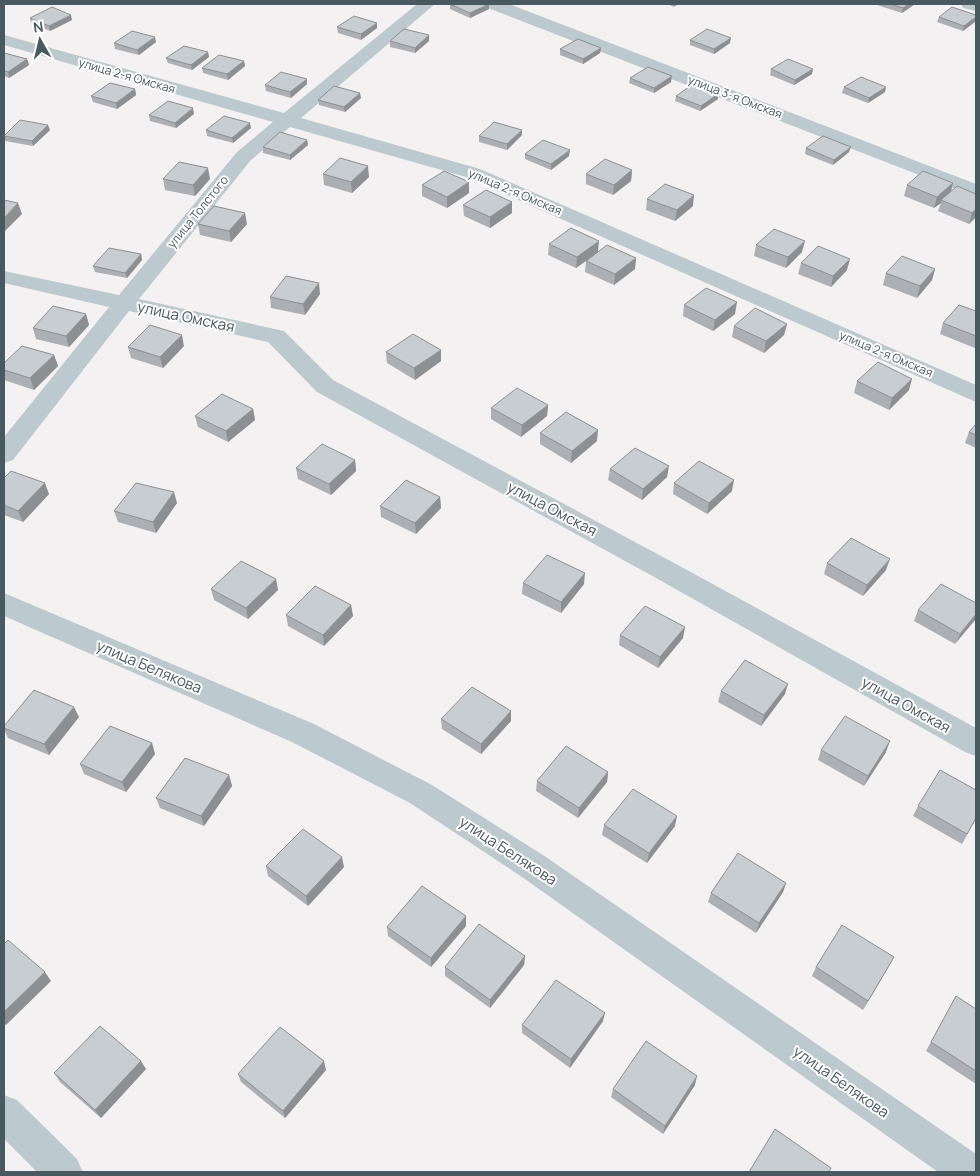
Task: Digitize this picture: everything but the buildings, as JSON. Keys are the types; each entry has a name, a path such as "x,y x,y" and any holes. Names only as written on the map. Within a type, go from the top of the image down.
{"street":[{"name":"улица Толстого","path":"4,454 244,156 427,4"},
{"name":"улица 3-я Омская","path":"494,4 976,191"},
{"path":"969,4 976,6"},
{"name":"улица 2-я Омская","path":"4,40 473,173 976,394"},
{"name":"улица Омская","path":"4,277 276,336 297,356 309,372 326,386 666,571 976,744"},
{"name":"улица Белякова","path":"4,604 303,733 420,794 534,867 970,1172"},
{"path":"4,1113 64,1172"}]}
